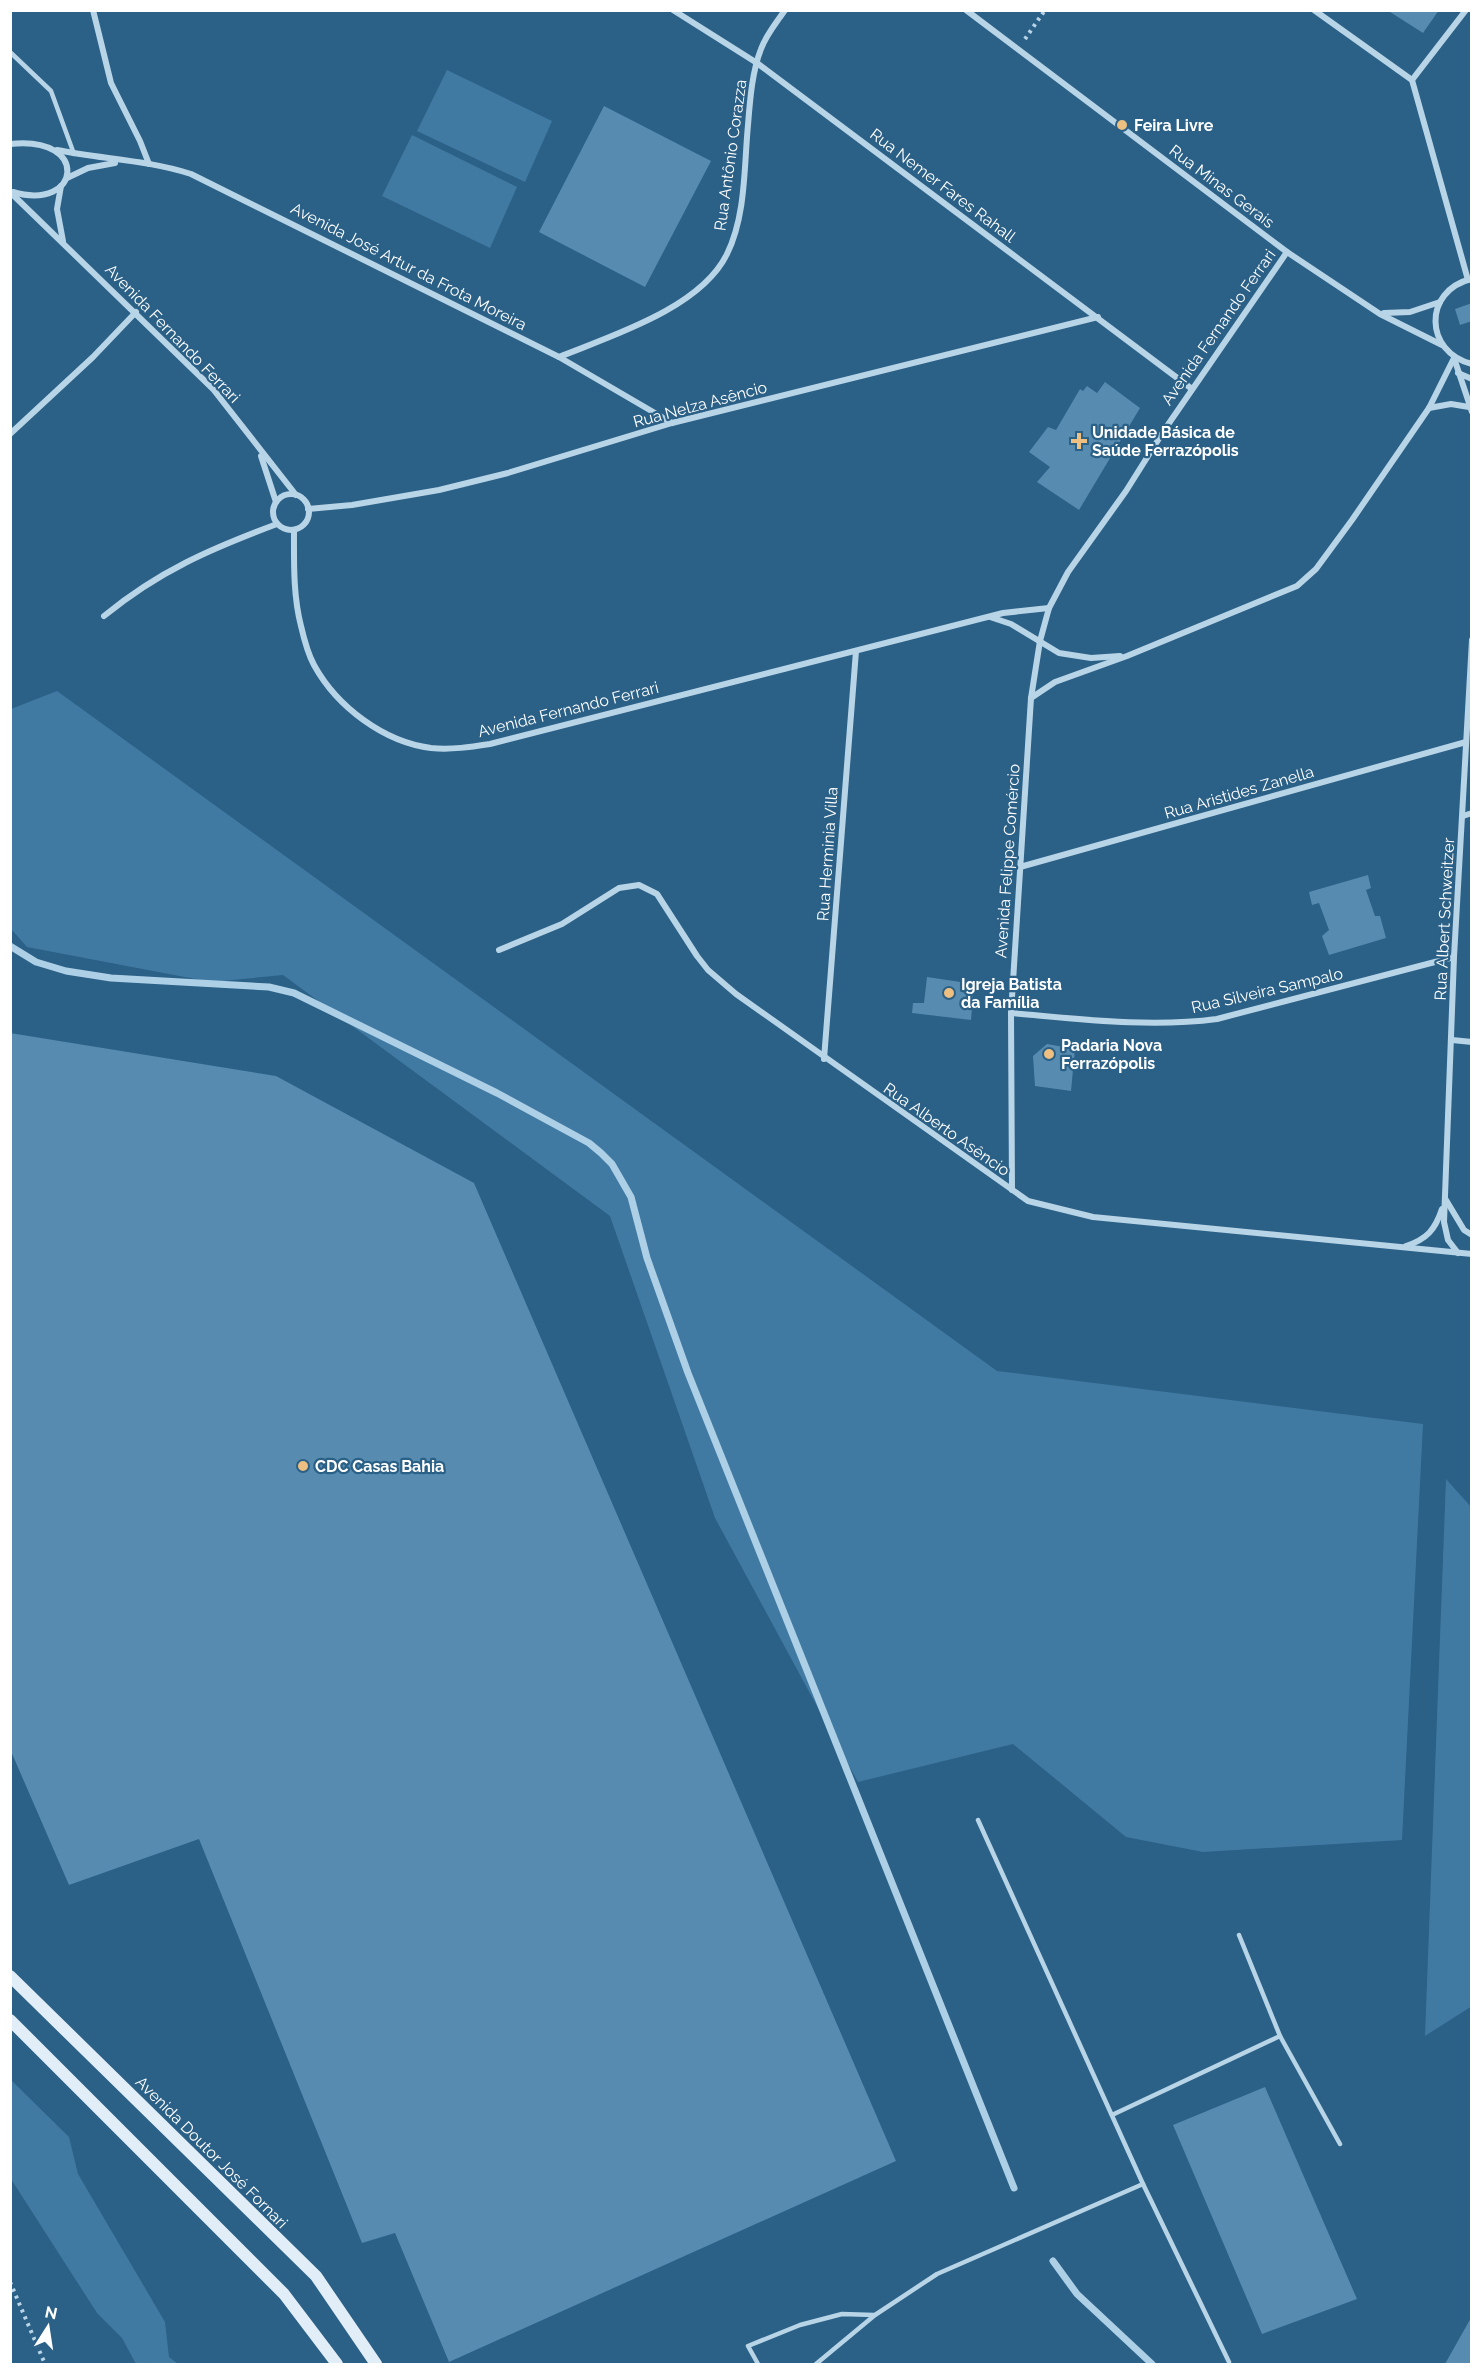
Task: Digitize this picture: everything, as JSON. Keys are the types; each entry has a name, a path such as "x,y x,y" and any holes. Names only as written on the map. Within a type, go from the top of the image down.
{"street":[{"path":"93,10 111,83 140,141 148,164"},
{"name":"Rua Nemer Fares Rahall","path":"673,10 757,63 1192,389"},
{"name":"Rua Antônio Corazza","path":"559,357 656,315 694,292 720,266 727,255 738,217 750,101 757,63 767,36 785,10"},
{"name":"Rua Minas Gerais","path":"966,10 1287,252 1380,314 1442,345"},
{"path":"1314,10 1412,80 1470,280 1452,288 1440,302 1435,319 1438,337 1454,358 1471,410"},
{"path":"1412,80 1466,10"},
{"name":"Avenida José Artur da Frota Moreira","path":"10,144 32,144 74,154 176,169 223,189 559,357 672,423"},
{"path":"10,192 38,195 49,193 61,186 67,178 68,167 66,160 57,150"},
{"name":"Avenida José Artur da Frota Moreira","path":"67,178 88,168 122,161"},
{"path":"61,186 57,209 63,242"},
{"name":"Avenida Fernando Ferrari","path":"10,192 213,389 296,495"},
{"name":"Avenida Fernando Ferrari","path":"294,530 295,587 298,609 313,664 334,693 349,708 380,730 415,745 450,749 490,744 988,617 1018,610 1049,608 1068,572 1126,491 1192,389 1287,252"},
{"path":"1380,314 1410,312 1440,302"},
{"path":"10,434 93,357 136,312"},
{"name":"Rua Nelza Asêncio","path":"309,509 406,496 508,474 672,423 1098,317"},
{"path":"1454,358 1472,364"},
{"path":"1031,698 1055,682 1126,656 1297,586 1316,569 1429,408 1454,358"},
{"path":"1458,373 1472,379"},
{"path":"1429,408 1451,404 1471,410"},
{"path":"258,447 269,474 276,502 273,512 277,524 288,530 294,530 305,524 309,509 305,501 296,495 285,495 276,502"},
{"path":"104,616 130,595 205,551 277,524"},
{"name":"Avenida Felippe Comércio","path":"1012,1190 1011,1013 1020,867 1031,698 1040,642 1049,608"},
{"path":"988,617 1011,624 1059,653 1069,656 1091,658 1126,656"},
{"name":"Rua Albert Schweitzer","path":"1459,1253 1446,1234 1445,1199 1454,957 1472,640"},
{"name":"Rua Herminia Villa","path":"824,1059 856,651"},
{"name":"Rua Aristides Zanella","path":"1020,867 1466,742"},
{"path":"1463,816 1472,813"},
{"name":"Rua Alberto Asêncio","path":"499,950 562,924 620,888 639,885 649,888 664,902 688,944 708,970 736,994 824,1059 1028,1201 1093,1217 1472,1254"},
{"name":"Rua Silveira Sampalo","path":"1011,1013 1105,1022 1150,1024 1198,1022 1454,957"},
{"path":"1452,1040 1472,1042"},
{"path":"1445,1199 1464,1230 1472,1236"},
{"name":"Rua Albert Schweitzer","path":"1402,1247 1418,1242 1431,1232 1445,1199"},
{"name":"Avenida Doutor José Fornari","path":"10,1976 316,2276 376,2364"},
{"path":"10,2019 285,2294 337,2364"}],"lane":[{"path":"10,52 51,91 74,154"},
{"path":"978,1820 1143,2184 1229,2362"},
{"path":"1239,1935 1280,2036 1340,2144"},
{"path":"1112,2115 1280,2036"},
{"path":"816,2364 875,2315 937,2274 1143,2184"},
{"path":"758,2364 748,2346 800,2325 842,2314 875,2315"}],"path":[{"path":"1017,49 1045,10"},
{"path":"10,2282 45,2364"}],"shaded area":[{"path":"447,70 552,121 525,182 417,131"},
{"path":"412,135 517,187 490,248 382,196"},
{"path":"57,691 997,1371 1423,1424 1402,1840 1203,1852 1126,1837 1013,1744 858,1782 715,1518 610,1216 283,975 211,982 27,947 11,929 11,709"},
{"path":"1446,1479 1472,1508 1472,2006 1425,2036"},
{"path":"11,2080 69,2137 78,2174 165,2322 169,2357 178,2364 136,2364 122,2338 97,2313 11,2179"}],"building":[{"path":"1387,10 1439,10 1423,33"},
{"path":"604,106 711,161 645,287 539,232"},
{"path":"1472,303 1472,321 1460,325 1455,309"},
{"name":"Unidade Básica de Saúde Ferrazópolis","path":"1105,382 1140,408 1079,510 1037,482 1050,467 1029,452 1048,427 1056,430 1080,389 1083,391 1087,386 1097,393"},
{"path":"1368,875 1371,888 1366,890 1375,916 1380,916 1386,938 1329,955 1322,936 1329,930 1319,903 1312,905 1309,892"},
{"name":"Igreja Batista da Família","path":"927,977 974,984 971,1020 912,1013 913,1003 924,1003"},
{"name":"CDC Casas Bahia","path":"10,1033 276,1076 474,1183 896,2161 449,2362 395,2233 362,2243 199,1839 69,1885 10,1749"},
{"path":"1047,1044 1075,1049 1071,1091 1035,1086 1033,1056"},
{"path":"1265,2087 1357,2299 1262,2334 1173,2125"},
{"path":"1472,2316 1472,2364 1445,2364"}],"waterway":[{"path":"10,946 36,962 66,971 111,978 269,987 294,993 497,1093 589,1143 612,1164 631,1197 647,1258 688,1373 1014,2188"},
{"path":"1053,2261 1077,2294 1152,2364"}],"place":[{"name":"Feira Livre","path":"1122,125"},
{"name":"Unidade Básica de Saúde Ferrazópolis","path":"1079,441"},
{"name":"Igreja Batista da Família","path":"949,993"},
{"name":"Padaria Nova Ferrazópolis","path":"1049,1054"},
{"name":"CDC Casas Bahia","path":"303,1466"}]}
